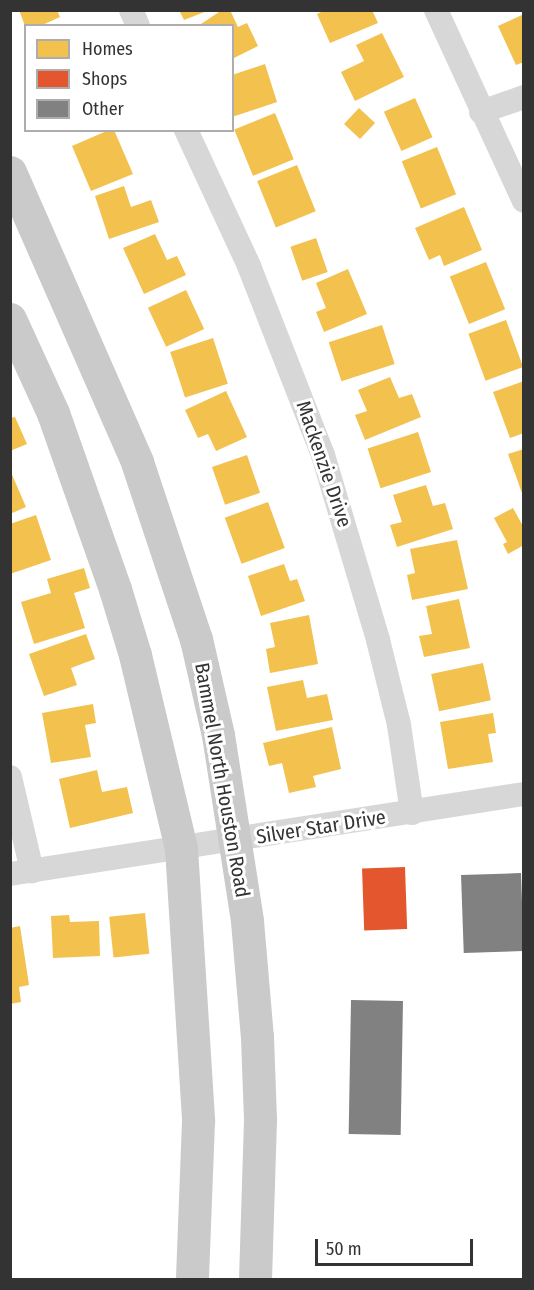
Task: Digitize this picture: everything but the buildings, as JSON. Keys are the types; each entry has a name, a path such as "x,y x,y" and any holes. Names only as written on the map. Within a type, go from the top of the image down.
{"main road":[{"name":"Bammel North Houston Road","path":"10,172 110,394 174,569 216,725 248,921 258,1037 260,1120 255,1280"},
{"path":"10,319 53,412 115,588 135,655 181,848 198,1121 192,1280"}],"street":[{"path":"131,10 137,24"},
{"path":"436,10 481,112 524,201"},
{"path":"481,112 524,97"},
{"name":"Mackenzie Drive","path":"187,132 253,276 323,455 378,640 399,725 412,813"},
{"path":"10,777 21,872"},
{"name":"Silver Star Drive","path":"21,872 524,794"}]}
